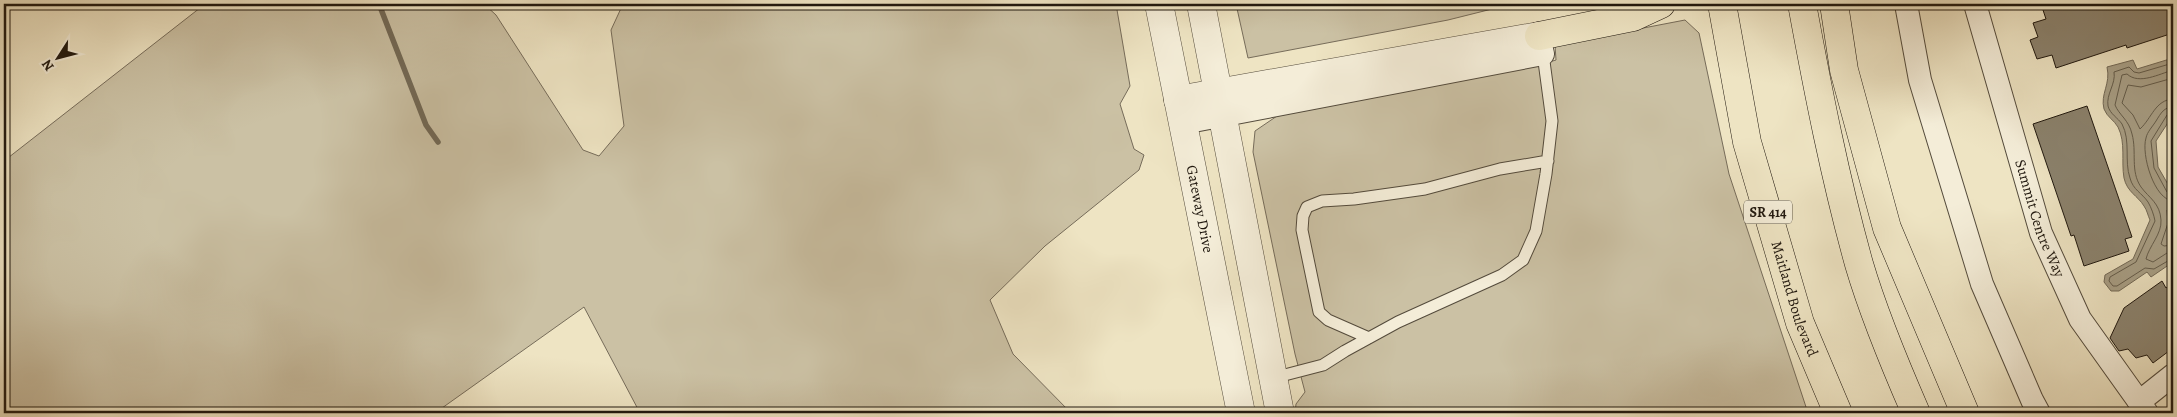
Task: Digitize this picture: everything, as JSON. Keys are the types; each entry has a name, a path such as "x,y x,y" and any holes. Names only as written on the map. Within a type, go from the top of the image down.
{"highway":[{"path":"1541,45 1633,17 1661,4"},
{"name":"Maitland Boulevard","path":"1722,4 1747,142 1800,323 1838,413"},
{"path":"1802,4 1824,124 1860,266 1894,364 1916,413"},
{"path":"1834,4 1844,70 1887,228 1965,413"}],"street":[{"name":"Gateway Drive","path":"1159,4 1241,413"},
{"path":"1201,4 1280,413"},
{"path":"1906,4 1920,80 1982,284 2039,413"},
{"name":"Summit Centre Way","path":"1975,4 2042,233 2080,319 2143,408"},
{"path":"1180,112 1220,103 1541,45"},
{"path":"2143,408 2173,375"}],"lane":[{"path":"1273,378 1323,365 1369,338 1433,305 1502,275 1523,260 1536,231 1548,160 1552,121 1541,45"},
{"path":"1369,338 1328,320 1319,312 1302,230 1303,216 1307,207 1322,201 1354,199 1425,189 1500,169 1548,160"}],"shaded area":[{"path":"205,4 484,4 496,15 583,150 599,156 624,126 611,30 623,4 1116,4 1130,86 1120,104 1134,149 1144,155 1139,170 1045,246 990,300 1013,354 1071,413 640,413 584,307 435,413 4,413 4,161"},
{"path":"1236,4 1512,4 1448,20 1248,58"},
{"path":"1685,20 1699,33 1729,174 1808,413 1295,413 1296,404 1305,392 1295,354 1253,152 1255,131 1277,116 1532,67 1556,60 1555,45"}],"water":[{"path":"2173,58 2173,115 2156,141 2158,167 2173,193 2173,251 2171,253 2173,262 2151,277 2147,272 2119,291 2111,291 2104,282 2105,275 2133,259 2150,220 2144,206 2125,183 2123,146 2120,133 2118,127 2104,109 2103,99 2108,79 2107,67 2133,60 2137,69"}],"building":[{"path":"2041,4 2173,4 2173,33 2127,48 2126,45 2056,68 2052,55 2037,59 2030,40 2038,37 2033,23 2046,19"},
{"path":"2087,106 2132,237 2125,239 2129,251 2084,266 2074,235 2071,236 2033,124"},
{"path":"2162,281 2166,288 2173,282 2173,348 2153,363 2147,355 2136,358 2128,349 2119,351 2110,338 2124,308"}],"waterway":[{"path":"379,4 426,125 438,142"}]}
